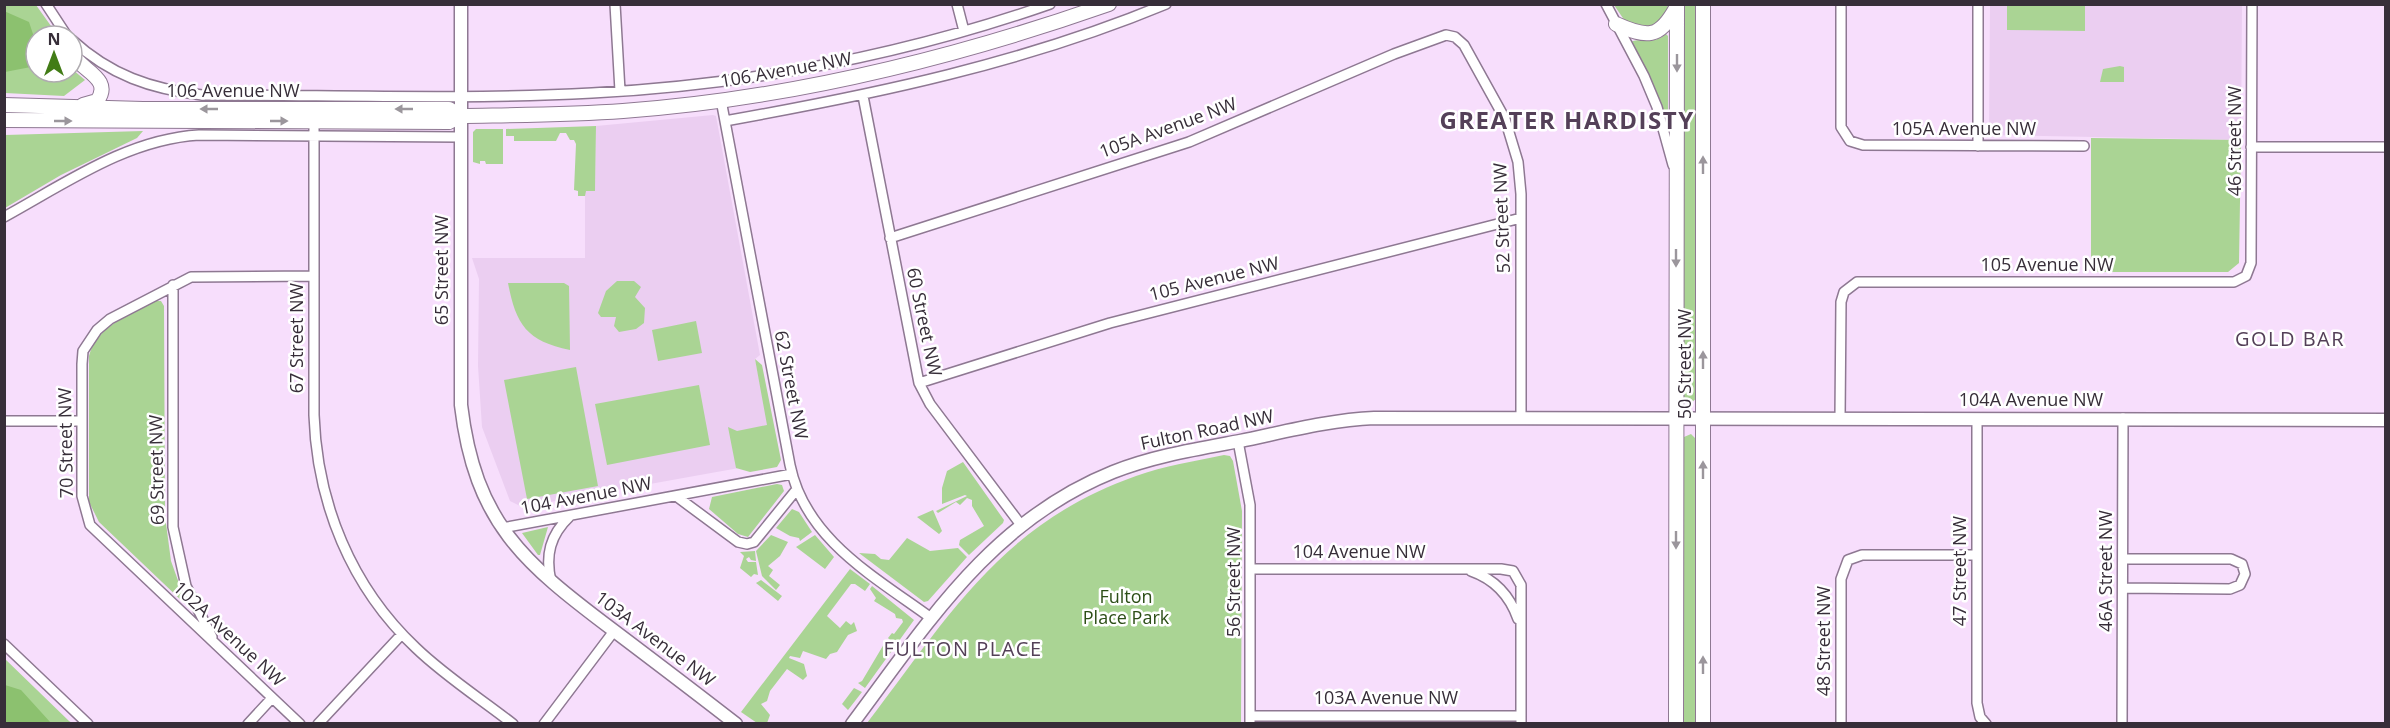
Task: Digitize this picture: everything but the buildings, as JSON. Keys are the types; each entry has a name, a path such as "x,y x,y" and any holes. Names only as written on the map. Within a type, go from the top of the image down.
{"main road":[{"name":"106 Avenue NW","path":"4,105 314,108 449,122 460,116 605,112 721,100 863,75 927,60 1045,26 1109,4"},
{"name":"50 Street NW","path":"1703,4 1703,723"},
{"path":"1616,24 1638,34 1652,33 1669,21 1677,5"},
{"name":"50 Street NW","path":"1676,723 1677,5"},
{"path":"76,107 97,101 102,91 96,77 84,65"},
{"name":"106 Avenue NW","path":"4,120 314,108"}],"street":[{"path":"46,4 59,24"},
{"name":"65 Street NW","path":"461,4 461,405 467,444 476,474 502,528"},
{"path":"615,4 620,91"},
{"path":"957,4 964,31"},
{"name":"106 Avenue NW","path":"84,49 111,70 151,86 202,95 314,108 460,96 620,91 795,69 852,59 964,31 1050,4"},
{"path":"725,121 863,96 1009,60 1066,42 1166,4"},
{"path":"1606,4 1644,76 1657,107 1676,179"},
{"name":"105A Avenue NW","path":"1841,4 1841,127 1846,138 1863,145 2084,146"},
{"path":"1978,4 1978,146"},
{"name":"46 Street NW","path":"2246,276 2251,263 2252,4"},
{"name":"105A Avenue NW","path":"890,238 1189,142 1405,50 1438,37 1451,36"},
{"name":"52 Street NW","path":"1451,36 1464,45 1509,129 1520,172 1521,418"},
{"name":"60 Street NW","path":"863,96 919,383 930,404 1021,525"},
{"name":"62 Street NW","path":"721,100 792,474 797,489 815,523 831,542 931,618"},
{"name":"67 Street NW","path":"314,108 314,415 318,460 332,517 357,573 373,599 402,634 436,665 513,723"},
{"path":"4,217 108,160 153,142 199,135 460,137"},
{"path":"2251,147 2385,147"},
{"name":"105 Avenue NW","path":"919,383 1110,323 1521,218"},
{"path":"173,285 197,276 314,276"},
{"name":"105 Avenue NW","path":"1840,418 1841,302 1848,288 1863,282 2234,282 2246,276"},
{"name":"70 Street NW","path":"135,569 95,530 84,512 82,357 92,335 110,319 173,285"},
{"name":"69 Street NW","path":"173,285 174,537 186,586 218,646"},
{"name":"104A Avenue NW","path":"1676,418 2385,420"},
{"name":"Fulton Road NW","path":"852,723 931,618 980,560 1021,525 1071,492 1112,472 1164,456 1355,419 1676,418"},
{"name":"46A Street NW","path":"2122,723 2123,418"},
{"name":"47 Street NW","path":"1977,419 1977,704 1985,723"},
{"path":"4,421 82,421"},
{"name":"56 Street NW","path":"1238,441 1250,495 1250,720"},
{"name":"104 Avenue NW","path":"502,528 792,474"},
{"name":"104 Avenue NW","path":"676,496 738,542 747,544 754,542 797,489"},
{"path":"552,584 548,567 549,549 556,530 570,516"},
{"name":"103A Avenue NW","path":"502,528 528,562 552,584 736,723"},
{"name":"48 Street NW","path":"1841,723 1841,579 1848,560 1862,555 1977,555"},
{"path":"2123,559 2230,559 2241,564 2245,574 2240,585 2230,589 2123,588"},
{"name":"102A Avenue NW","path":"135,569 300,723"},
{"name":"104 Avenue NW","path":"1251,569 1501,569 1516,574 1521,585 1521,631"},
{"name":"104 Avenue NW","path":"1466,569 1487,578 1501,590 1515,611 1521,631"},
{"path":"544,723 614,631"},
{"path":"1521,631 1521,720"},
{"path":"318,723 402,634"},
{"path":"4,644 88,723"},
{"path":"248,723 272,698"},
{"name":"103A Avenue NW","path":"1250,720 1521,720"}],"shaded area":[{"path":"1990,5 2242,5 2241,140 1989,135"},
{"path":"716,116 760,355 755,359 774,452 767,463 522,507 510,501 482,427 478,366 479,279 472,258 585,258 585,191 595,190 596,126"}],"green space":[{"path":"1668,4 1665,16 1650,29 1627,24 1614,5"},
{"path":"1696,4 1698,397 1691,403 1683,398 1684,5"},
{"path":"5,5 36,5 50,24 24,24 24,84 80,84 64,96 5,93"},
{"path":"2007,5 2085,5 2085,31 2007,30"},
{"path":"4,11 30,24 24,24 24,68 5,72"},
{"path":"1666,34 1668,36 1668,131 1631,42 1656,40"},
{"path":"2124,67 2124,82 2100,82 2103,69"},
{"path":"596,126 595,191 586,191 585,196 578,196 578,191 574,190 576,144 566,133 560,133 556,141 514,141 514,136 506,136 506,129"},
{"path":"476,129 503,129 503,164 473,162 473,132"},
{"path":"143,131 137,138 61,175 5,208 5,135"},
{"path":"2091,138 2241,140 2239,263 2228,272 2091,272"},
{"path":"617,281 634,281 641,287 635,297 645,308 644,323 636,329 619,332 614,326 616,317 601,317 598,313 606,291"},
{"path":"508,283 564,283 569,286 570,350 543,342 526,329 515,310"},
{"path":"155,301 161,301 164,306 165,516 171,561 185,600 183,602 99,522 89,502 89,356 99,337 107,329"},
{"path":"696,321 702,353 658,361 652,330"},
{"path":"755,359 762,365 781,460 777,467 750,472 736,468 728,427 737,431 767,425"},
{"path":"576,367 598,486 527,499 504,380"},
{"path":"699,385 710,445 607,465 595,404"},
{"path":"1691,434 1698,441 1697,723 1682,724 1682,441 1684,437"},
{"name":"Fulton Place Park","path":"1224,455 1230,456 1233,461 1242,511 1241,723 867,723 952,611 1013,547 1049,520 1089,496 1136,476"},
{"path":"963,462 1004,520 969,555 959,545 960,540 984,526 972,506 972,500 967,498 960,505 956,502 938,513 936,511 967,496 942,504 942,488 947,471"},
{"path":"777,484 782,485 784,491 748,537 738,534 709,509 712,497"},
{"path":"792,509 799,512 812,532 800,541 799,538 776,528"},
{"path":"933,510 942,531 939,534 917,517"},
{"path":"548,527 540,555 538,555 522,533"},
{"path":"771,535 788,542 780,556 768,566 773,570 769,576 780,585 776,590 762,576 756,551"},
{"path":"815,535 834,557 825,569 796,547"},
{"path":"907,538 930,551 958,548 967,557 928,601 924,602 859,553 875,554 881,559 889,560"},
{"path":"755,551 756,561 749,557 746,559 748,562 756,562 758,575 754,574 751,577 740,568 744,556 740,552"},
{"path":"850,569 870,584 865,591 851,584 827,616 840,628 846,621 851,625 854,622 857,631 848,635 837,652 830,654 826,659 803,651 800,658 790,656 789,658 804,664 807,676 803,680 787,669 770,691 767,701 761,704 770,715 767,723 757,723 741,712"},
{"path":"761,580 782,596 778,601 756,583"},
{"path":"872,586 914,620 865,688 858,683 862,681 884,644 886,645 890,640 888,638 903,622 902,619 896,618 895,614 874,601 876,598 870,589"},
{"path":"4,658 69,721 72,723 5,723"},
{"path":"5,685 21,690 51,723 5,723"},
{"path":"854,688 862,692 848,710 842,704"}],"district":[{"name":"GREATER HARDISTY","path":"1567,121"},
{"name":"GOLD BAR","path":"2290,339"},
{"name":"FULTON PLACE","path":"963,649"}]}
